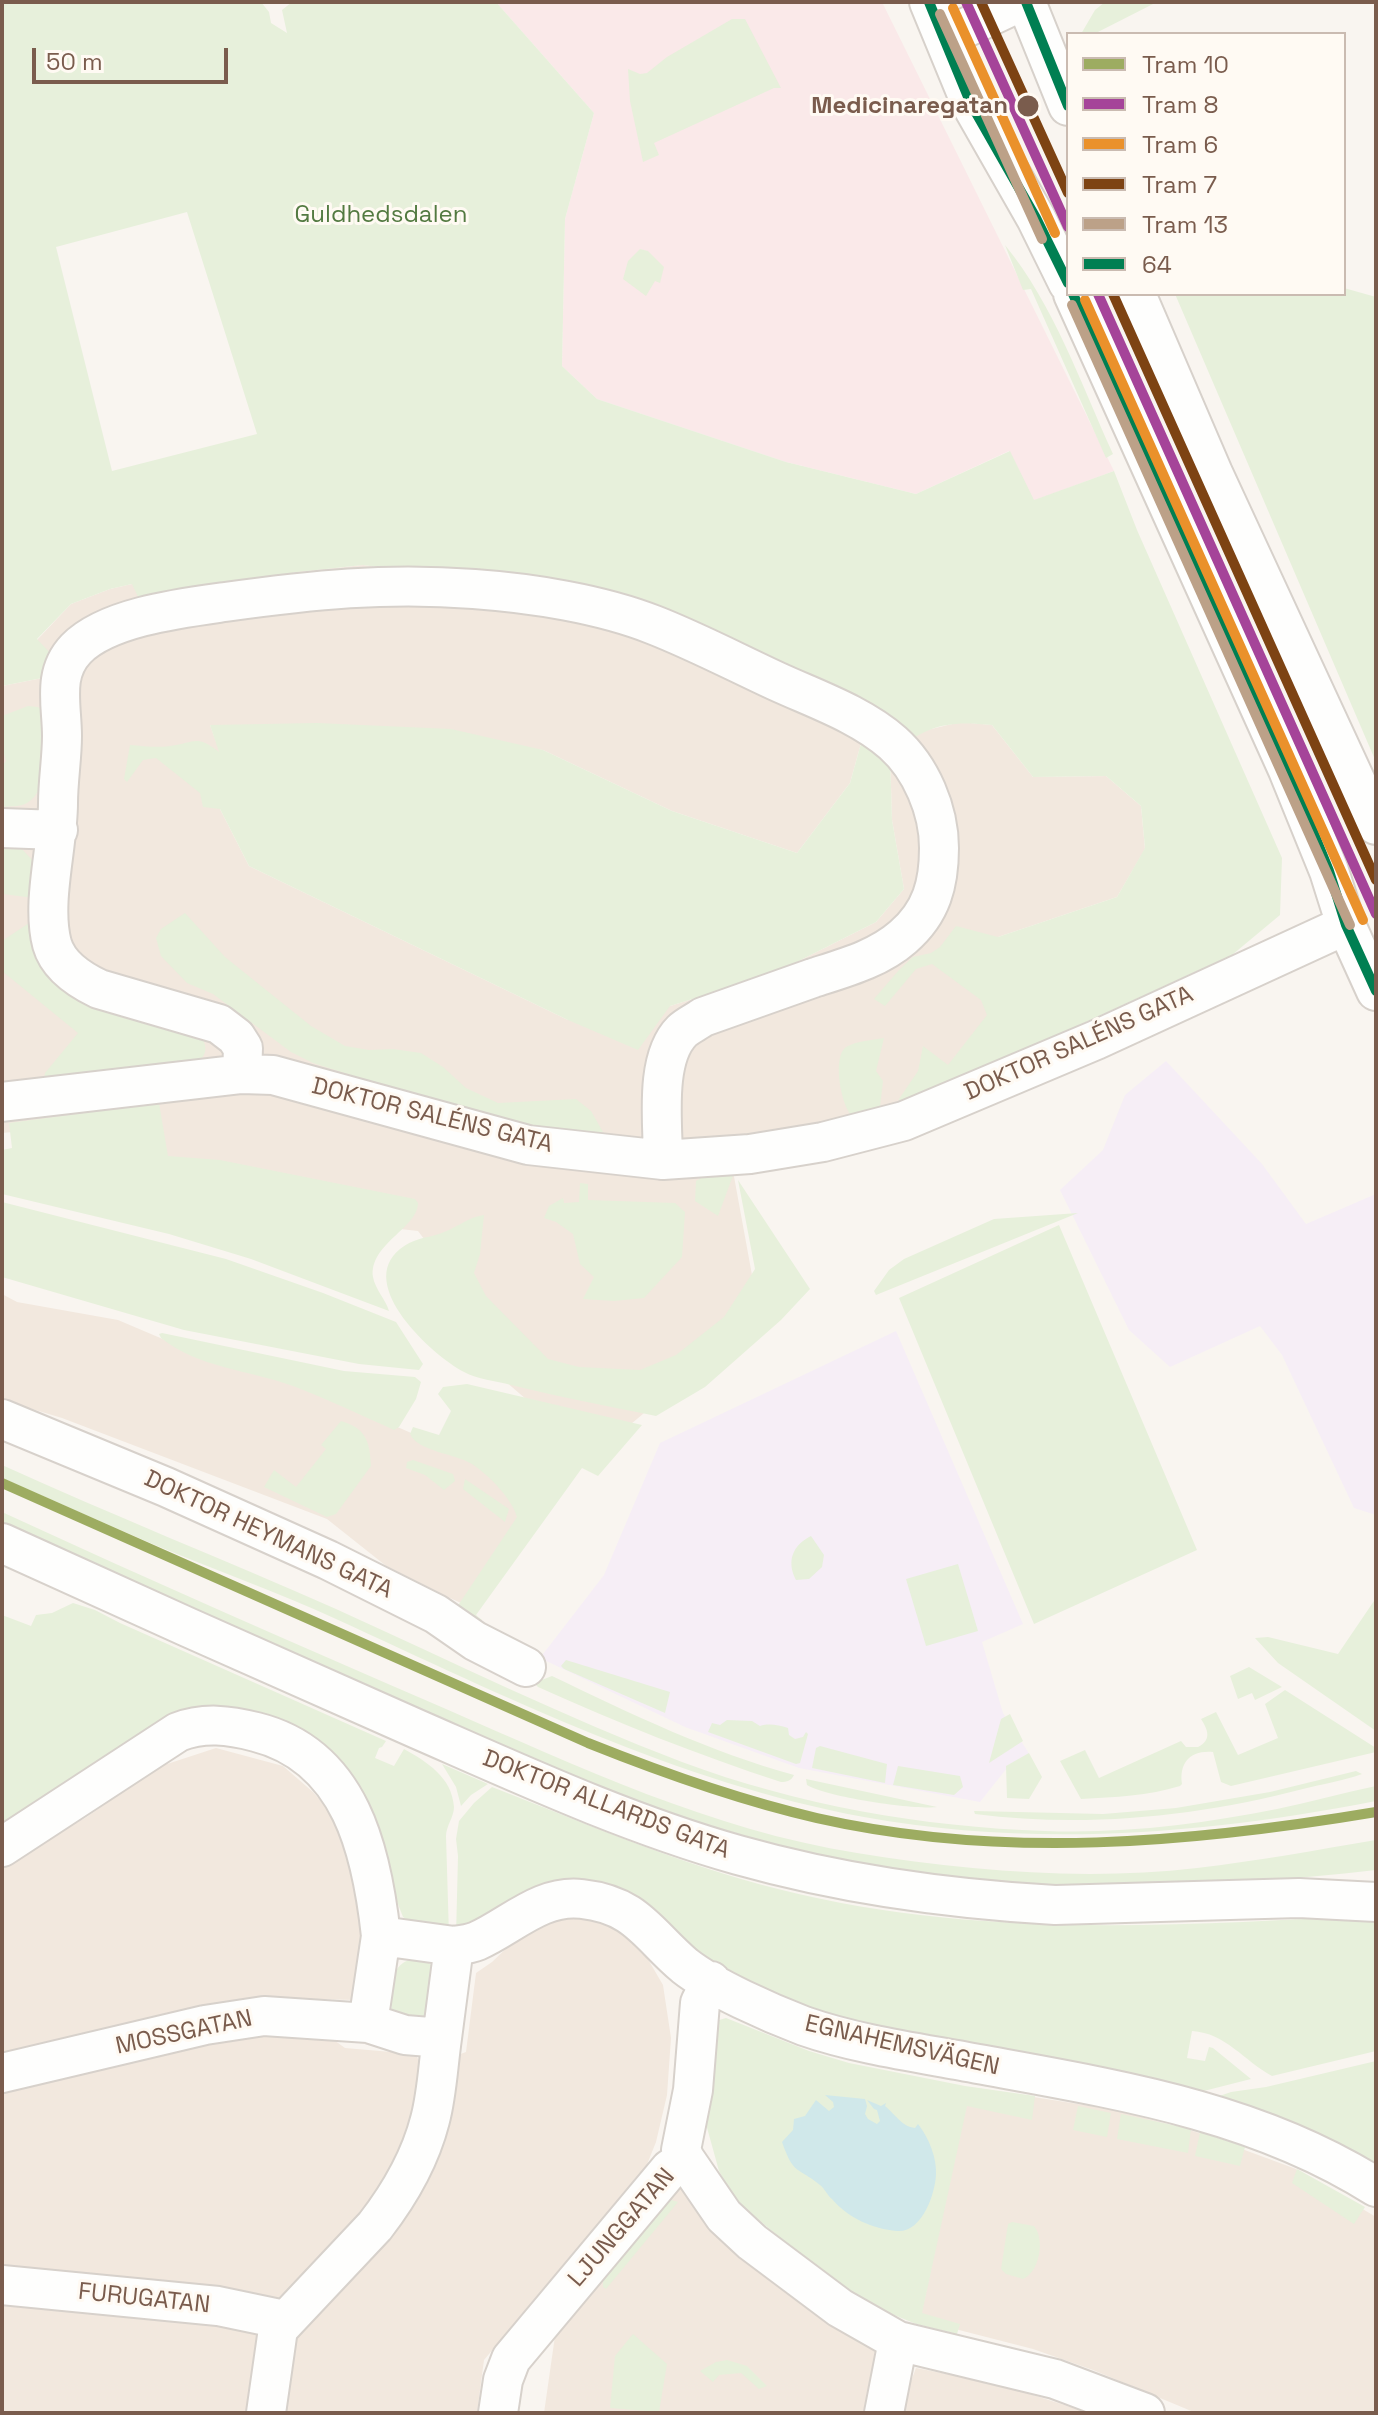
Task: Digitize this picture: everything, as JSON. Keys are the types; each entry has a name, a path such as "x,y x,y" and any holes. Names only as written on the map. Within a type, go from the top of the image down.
{"street":[{"path":"929,2 971,104 1036,218 1066,279"},
{"path":"944,38 1020,2"},
{"path":"1026,2 1066,101"},
{"path":"1074,296 1288,770 1329,871 1346,925 1376,991"},
{"path":"1137,296 1213,473 1376,825"},
{"path":"242,1074 243,1048 236,1037 219,1024 99,989 83,981 66,966 53,947 48,909 58,830 61,674 77,648 117,625 136,620 195,606 320,588 477,589 595,608 652,624 836,707 894,744 921,781 936,821 937,887 924,913 903,937 864,961 703,1017 682,1031 664,1065 663,1160"},
{"path":"2,828 58,830"},
{"name":"DOKTOR SALÉNS GATA","path":"2,1102 242,1074 273,1075 528,1145 663,1160 750,1154 823,1142 904,1121 1096,1040 1346,925"},
{"name":"DOKTOR HEYMANS GATA","path":"2,1419 166,1487 328,1560 436,1614 475,1641 526,1667"},
{"name":"DOKTOR ALLARDS GATA","path":"2,1543 486,1759 651,1827 739,1855 863,1883 1021,1903 1071,1905 1299,1898 1376,1902"},
{"path":"2,1847 178,1732 193,1726 238,1727 265,1734 307,1756 332,1780 358,1824 376,1888 381,1936 368,2023"},
{"name":"DOKTOR ALLARDS GATA","path":"1299,1898 1376,1887"},
{"name":"EGNAHEMSVÄGEN","path":"454,1946 477,1941 537,1907 554,1901 578,1898 599,1901 642,1923 686,1966 805,2026 893,2049 1196,2108 1246,2124 1302,2148 1376,2187"},
{"path":"266,2413 275,2338 285,2320 375,2226 400,2191 430,2121 454,1946 381,1936"},
{"name":"LJUNGGATAN","path":"498,2413 506,2368 511,2359 670,2169 685,2159 681,2150 693,2090 700,2033 700,2003 711,1981"},
{"name":"MOSSGATAN","path":"2,2073 205,2025 264,2016 368,2023 405,2035 442,2038"},
{"path":"685,2159 724,2216 752,2242 840,2308 898,2341 1055,2379 1145,2413"},
{"name":"FURUGATAN","path":"2,2285 218,2306 285,2320"},
{"path":"884,2413 898,2341"}],"shaded area":[{"path":"496,2 882,2 1114,471 1033,501 1009,451 916,494 786,462 597,399 562,366 565,219 594,113"},
{"path":"363,565 456,578 534,582 865,729 850,783 797,853 672,811 543,750 210,725 224,763 220,809 249,866 568,1020 670,1006 773,974 876,922 904,889 892,820 890,754 919,732 960,722 992,725 1033,777 1106,776 1141,806 1145,849 1117,897 998,937 1002,1032 884,1116 729,1149 758,1308 676,1386 618,1435 548,1418 491,1369 446,1268 418,1231 162,1202 125,1121 2,1133 2,686 52,676 37,640 71,604 110,589 132,584 177,594 298,572"},
{"path":"1166,1061 1262,1164 1306,1224 1376,1194 1376,1515 1354,1508 1282,1355 1260,1326 1170,1367 1129,1330 1060,1190 1103,1150 1125,1095"},
{"path":"2,1294 17,1302 118,1320 191,1351 286,1378 468,1458 529,1505 472,1608 395,1573 327,1519 62,1418 2,1400"},
{"path":"896,1331 1023,1624 982,1642 1003,1713 1030,1755 1007,1768 980,1802 799,1768 685,1727 540,1658 604,1575 660,1443"},
{"path":"216,1748 283,1766 313,1792 340,1823 365,1906 356,2000 269,1998 2,2057 2,1864 85,1818 161,1766"},
{"path":"554,1917 597,1920 615,1925 642,1949 663,1985 671,2038 667,2095 656,2142 646,2167 484,2360 477,2413 282,2413 289,2342 335,2293 455,2056 466,2052 476,1973 517,1938"},
{"path":"227,2034 327,2035 345,2048 415,2054 422,2065 420,2101 379,2198 286,2304 2,2276 2,2090"},
{"path":"970,2087 1116,2110 1196,2132 1296,2169 1376,2217 1376,2413 1196,2413 1033,2349 920,2320"},
{"path":"679,2182 877,2343 863,2413 544,2413 555,2336"},
{"path":"2,2299 210,2318 267,2333 258,2413 2,2413"},
{"path":"916,2368 999,2384 1089,2413 899,2413"}],"green space":[{"name":"Guldhedsdalen","path":"2,2 261,2 269,12 271,23 287,33 282,10 292,2 496,2 594,113 565,219 562,366 597,399 786,462 916,494 1010,451 1034,500 1114,471 1282,858 1280,915 1232,955 948,1085 899,1104 899,1099 918,1071 923,1046 948,1065 987,1015 981,1000 932,964 916,969 885,1006 874,999 913,957 931,953 940,947 956,926 998,937 1117,897 1145,848 1141,806 1106,776 1033,777 992,725 961,723 937,727 915,737 890,754 892,820 904,889 876,922 773,974 670,1006 638,1050 568,1020 249,866 220,809 203,807 200,793 156,758 143,760 127,782 124,779 130,745 165,747 200,741 219,752 210,725 317,723 451,729 543,750 672,811 797,853 850,783 865,729 820,692 456,578 363,565 298,572 141,603 132,584 110,589 71,604 37,639 54,657 52,676 2,686","holes":["187,212 257,434 112,471 56,247"]},
{"path":"1105,2 1157,2 1098,32 1082,32 1095,10"},
{"path":"732,19 745,19 781,88 774,88 654,143 659,155 643,162 630,101 628,69 640,74 647,73 667,57"},
{"path":"1005,245 1038,293 1065,346 1113,454 1106,458 1031,289 1023,290"},
{"path":"640,249 648,251 664,267 660,283 655,281 646,296 623,279 628,261"},
{"path":"1346,289 1376,297 1376,762 1176,296 1346,296"},
{"path":"28,706 38,707 45,713 46,749 40,787 27,803 2,807 2,766 6,761 2,747 2,716"},
{"path":"2,842 20,847 33,861 34,898 3,894"},
{"path":"185,913 225,957 311,1026 345,1046 421,1053 443,1067 466,1088 498,1103 576,1099 591,1111 603,1132 573,1135 461,1110 313,1063 291,1052 213,994 187,983 161,956 156,938 161,929"},
{"path":"32,921 37,946 202,1038 205,1052 202,1057 197,1062 44,1079 45,1073 78,1033 2,971 2,941"},
{"path":"884,1038 876,1071 883,1081 880,1107 851,1115 840,1081 839,1060 842,1052 855,1043"},
{"path":"159,1103 168,1156 220,1160 415,1199 418,1203 416,1212 385,1246 374,1265 374,1281 389,1311 251,1259 169,1234 2,1194 2,1150 12,1148 9,1123"},
{"path":"734,1173 718,1216 695,1201 696,1181"},
{"path":"738,1180 810,1289 781,1320 705,1387 656,1416 547,1394 469,1374 434,1351 403,1318 392,1299 387,1281 389,1264 400,1249 484,1215 480,1254 474,1273 486,1296 548,1359 579,1367 640,1370 676,1355 724,1317 755,1269"},
{"path":"580,1183 588,1184 588,1200 675,1203 685,1212 682,1257 644,1298 614,1301 583,1299 594,1277 580,1264 573,1234 544,1218 549,1206 563,1198 564,1203 579,1202"},
{"path":"2,1202 226,1259 323,1293 396,1322 423,1364 419,1370 359,1364 184,1330 2,1277"},
{"path":"1078,1213 876,1295 874,1291 889,1270 904,1259 994,1219"},
{"path":"1059,1225 1197,1550 1034,1624 899,1298"},
{"path":"159,1334 344,1371 415,1377 421,1382 416,1399 394,1430 293,1386 191,1356 161,1338"},
{"path":"467,1384 642,1425 598,1476 582,1468 476,1615 482,1620 479,1624 455,1610 517,1517 505,1495 479,1469 420,1444 410,1434 413,1427 439,1435 451,1411 438,1394 443,1387"},
{"path":"341,1421 356,1428 365,1437 371,1466 336,1514 327,1517 264,1487 274,1470 296,1487 326,1449 321,1445"},
{"path":"413,1460 453,1474 455,1481 444,1490 425,1475 406,1468 407,1462"},
{"path":"2,1465 336,1609 638,1745 726,1777 815,1802 953,1825 1074,1832 1162,1827 1220,1819 1376,1786 1376,1801 1185,1829 1057,1834 928,1827 795,1802 660,1760 529,1707 314,1609 155,1545 2,1478"},
{"path":"465,1479 509,1509 505,1522 463,1489"},
{"path":"2,1512 546,1753 698,1813 803,1843 984,1869 1112,1874 1197,1868 1376,1840 1376,1870 1227,1883 1077,1885 1002,1882 927,1874 780,1848 664,1812 552,1768 20,1532 2,1523"},
{"path":"811,1536 824,1555 822,1567 809,1579 796,1580 793,1554"},
{"path":"958,1564 978,1631 926,1646 906,1579"},
{"path":"1376,1598 1376,1731 1278,1663 1255,1638 1268,1637 1338,1654"},
{"path":"73,1603 95,1610 386,1741 375,1758 394,1766 404,1749 437,1772 449,1787 454,1807 446,1836 449,1935 425,1932 403,1917 370,1819 227,1711 2,1835 2,1615 31,1626 36,1615 52,1613"},
{"path":"566,1660 670,1692 665,1713 564,1669 561,1666"},
{"path":"1249,1667 1282,1687 1255,1700 1252,1693 1238,1699 1230,1676"},
{"path":"552,1676 701,1744 794,1775 789,1781 781,1782 719,1761 598,1713 534,1683"},
{"path":"1285,1690 1376,1748 1376,1752 1231,1786 1221,1782 1213,1752 1198,1753 1184,1764 1180,1786 1144,1794 1081,1799 1060,1761 1085,1750 1099,1778 1181,1741 1186,1747 1198,1747 1207,1734 1201,1719 1216,1712 1238,1755 1278,1738 1265,1704"},
{"path":"1010,1714 1023,1741 989,1763 1001,1719"},
{"path":"727,1720 788,1728 789,1735 795,1739 803,1737 806,1732 800,1763 708,1732 712,1723 720,1725"},
{"path":"820,1746 887,1764 885,1783 812,1768 816,1748"},
{"path":"1029,1753 1042,1777 1029,1799 1007,1798 1006,1766"},
{"path":"442,1764 488,1784 461,1806 456,1787"},
{"path":"898,1766 960,1776 963,1787 954,1795 893,1785"},
{"path":"1356,1771 1362,1774 1263,1799 1181,1813 1057,1820 975,1814 974,1811 1103,1814 1176,1808 1270,1792"},
{"path":"806,1779 937,1807 910,1807 850,1798 817,1790 807,1785"},
{"path":"492,1787 741,1879 852,1905 926,1916 1076,1925 1151,1925 1376,1915 1376,2051 1272,2076 1225,2042 1192,2031 1187,2058 1205,2061 1209,2047 1213,2048 1251,2079 1184,2096 809,2022 596,1893 456,1936 456,1839 459,1821"},
{"path":"422,1958 435,1968 426,2023 393,2014 391,2001 391,1987 398,1967 407,1961"},
{"path":"726,2018 809,2051 849,2063 1035,2096 1032,2120 967,2106 922,2313 960,2324 957,2334 916,2324 870,2305 828,2278 735,2200 719,2171 706,2124 705,2051 716,2021"},
{"path":"1376,2061 1376,2175 1211,2099 1231,2092 1266,2087"},
{"path":"1078,2106 1111,2113 1107,2137 1073,2130"},
{"path":"1121,2114 1191,2129 1188,2153 1117,2139"},
{"path":"1200,2132 1245,2147 1240,2166 1195,2156"},
{"path":"1297,2169 1365,2207 1354,2224 1292,2183"},
{"path":"671,2200 678,2202 606,2289 603,2287 603,2278 664,2204"},
{"path":"1008,2224 1034,2226 1039,2239 1037,2263 1023,2279 1006,2274 1001,2269"},
{"path":"633,2334 667,2364 659,2412 610,2408 615,2356"},
{"path":"727,2360 747,2366 767,2386 759,2389 741,2373 719,2375 713,2382 700,2371"}],"water":[{"path":"825,2095 865,2099 865,2114 877,2124 880,2121 877,2110 867,2100 881,2106 886,2103 885,2106 910,2127 915,2128 918,2124 934,2155 936,2175 930,2202 914,2226 897,2231 862,2221 846,2212 820,2185 793,2166 782,2142 793,2130 794,2119 805,2116 816,2100 829,2111 834,2107"}],"tram line":[{"name":"8","path":"966,2 1066,223"},
{"name":"7","path":"981,2 1066,189"},
{"name":"6","path":"953,8 1055,233"},
{"name":"13","path":"940,14 1042,239"},
{"name":"8","path":"1099,296 1376,914"},
{"name":"7","path":"1114,296 1376,880"},
{"name":"6","path":"1085,300 1363,920"},
{"name":"13","path":"1072,305 1350,925"},
{"name":"10","path":"2,1483 588,1743 701,1785 817,1818 887,1831 1027,1843 1167,1839 1376,1812"}],"transit line":[{"name":"64","path":"929,2 971,104 1036,218 1066,279"},
{"name":"64","path":"1026,2 1066,101"},
{"name":"64","path":"1074,296 1288,770 1329,871 1346,925 1376,991"}],"place":[{"name":"Medicinaregatan","path":"1028,106"}]}
